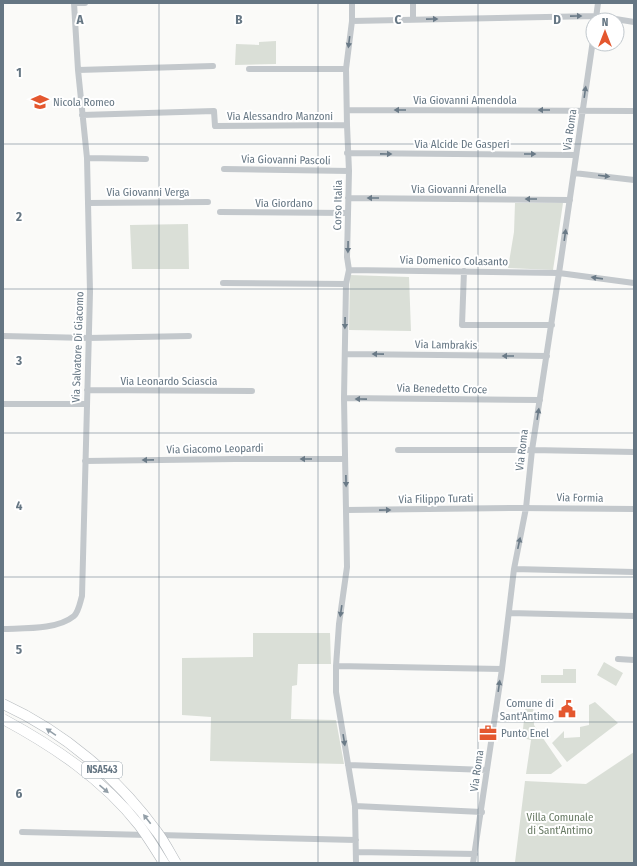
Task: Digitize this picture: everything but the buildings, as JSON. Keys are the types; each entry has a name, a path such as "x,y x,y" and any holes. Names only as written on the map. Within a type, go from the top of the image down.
{"highway":[{"name":"NSA543","path":"3,704 41,725 75,748 107,775 134,802 158,833 176,863"},
{"name":"NSA543","path":"3,719 33,735 74,763 112,795 139,826 164,863"}],"street":[{"path":"74,3 85,3"},
{"name":"Via Salvatore Di Giacomo","path":"3,629 52,626 75,616 82,596 86,390 90,292 87,158 78,70 74,3"},
{"name":"Corso Italia","path":"352,3 352,21 346,69 346,125 349,171 347,257 349,270 346,284 344,398 347,567 339,624 336,692 355,806 356,863"},
{"path":"413,3 413,19"},
{"path":"352,21 413,19 585,18"},
{"name":"Via Roma","path":"474,863 502,669 514,569 526,508 532,450 560,273 591,52"},
{"path":"78,70 213,66"},
{"path":"249,70 346,69"},
{"name":"Via Giovanni Amendola","path":"347,110 634,111"},
{"name":"Via Alessandro Manzoni","path":"82,115 214,111 215,126 346,125"},
{"name":"Via Alcide De Gasperi","path":"347,153 576,155"},
{"path":"87,158 146,159"},
{"name":"Via Giovanni Pascoli","path":"224,169 349,171"},
{"path":"574,173 634,180"},
{"name":"Via Giovanni Arenella","path":"348,198 570,200"},
{"name":"Via Giovanni Verga","path":"88,203 208,202"},
{"name":"Via Giordano","path":"220,212 348,213"},
{"name":"Via Domenico Colasanto","path":"349,270 560,273 634,284"},
{"path":"464,271 462,325 552,325"},
{"path":"222,283 346,284"},
{"path":"3,336 88,338 189,336"},
{"name":"Via Lambrakis","path":"345,354 547,356"},
{"name":"Via Leonardo Sciascia","path":"86,390 252,391"},
{"name":"Via Benedetto Croce","path":"344,398 540,400"},
{"path":"3,404 86,404"},
{"path":"398,450 634,452"},
{"name":"Via Giacomo Leopardi","path":"85,461 345,459"},
{"name":"Via Formia","path":"526,508 634,509"},
{"name":"Via Filippo Turati","path":"346,510 526,508"},
{"path":"514,569 634,572"},
{"path":"508,613 634,616"},
{"path":"618,660 634,660"},
{"path":"336,666 502,669"},
{"path":"348,765 488,770"},
{"path":"355,806 482,812"},
{"path":"22,832 356,840"},
{"path":"356,852 475,854"}],"green space":[{"path":"276,41 276,64 235,65 236,44 259,45 259,42"},
{"path":"515,203 563,203 553,270 508,268 514,232"},
{"path":"188,224 189,269 132,269 130,225"},
{"path":"350,275 409,277 411,331 349,330"},
{"path":"253,633 330,633 331,664 298,664 297,685 292,686 291,719 336,720 344,764 210,761 211,717 182,715 182,658 253,657"},
{"path":"604,662 623,673 616,686 597,675"},
{"path":"563,669 576,669 576,683 541,683 541,675 563,675"},
{"path":"526,702 533,703 534,725 562,766 551,774 526,774 531,740 522,738"},
{"path":"595,702 618,723 567,762 552,743 564,731 564,738 580,737 580,727 589,725 589,705"},
{"name":"Villa Comunale di Sant'Antimo","path":"634,752 634,863 514,863 525,781 586,784"}],"place":[{"name":"Nicola Romeo","path":"40,102"},
{"name":"Comune di Sant'Antimo","path":"567,709"},
{"name":"Punto Enel","path":"488,733"}]}
